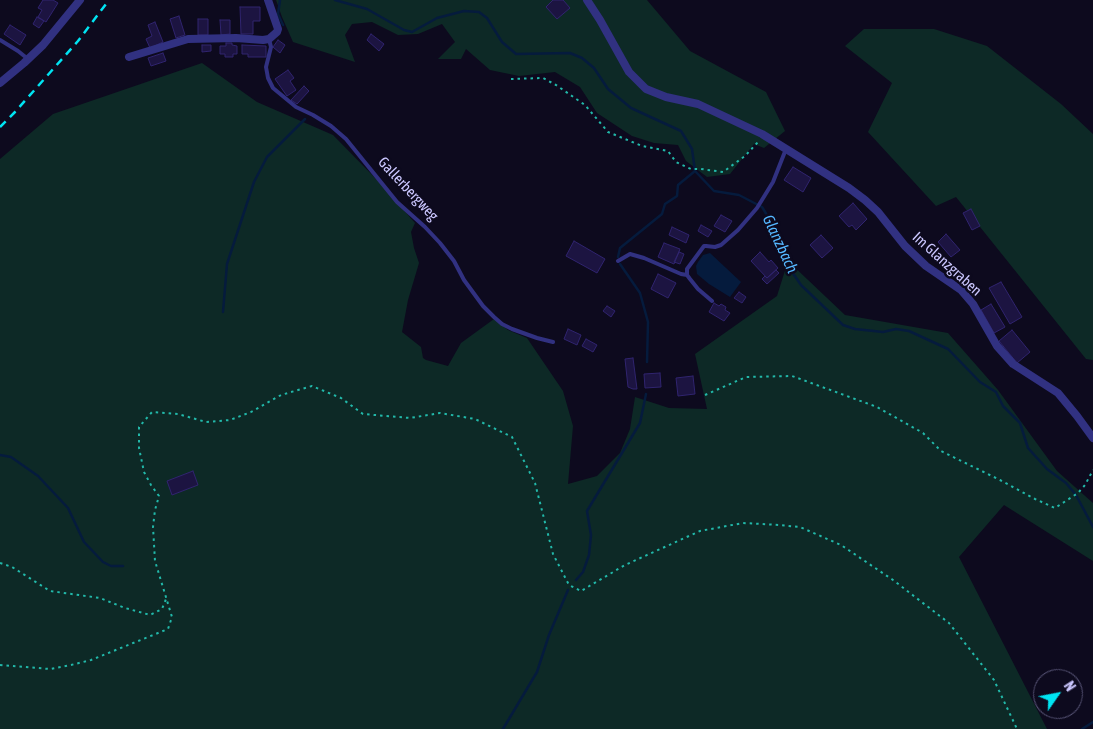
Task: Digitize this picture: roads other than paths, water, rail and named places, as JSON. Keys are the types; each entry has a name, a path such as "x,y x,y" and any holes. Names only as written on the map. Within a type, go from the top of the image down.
{"street":[{"path":"0,82 43,45 80,0"},
{"name":"Gallerbergweg","path":"268,0 278,29 269,39"},
{"name":"Im Glanzgraben","path":"587,0 629,72 646,89 666,97 698,104 764,135 866,200 905,246 926,266 961,290 973,304 997,346 1013,364 1058,393 1093,438"},
{"path":"130,57 188,39 269,39"}],"lane":[{"name":"Gallerbergweg","path":"269,39 270,47 266,67 268,78 274,88 296,107 331,126 346,139 397,202 440,243 454,261 464,280 483,306 494,317 512,329 553,342"},
{"path":"0,40 28,59"},
{"path":"687,275 688,269 704,246 715,247 721,245 738,230 757,208 774,182 786,149"},
{"path":"618,261 630,254 687,275 698,289 712,301"}],"water":[{"path":"710,253 741,282 730,297 697,274 696,266 698,262 703,255"}],"waterway":[{"path":"280,0 278,14 283,25"},
{"name":"Glanzbach","path":"335,0 367,9 404,30 412,32 437,18 464,11 479,12 487,18 502,42 516,54 570,53 582,58 594,68 608,89 631,108 681,131 692,149 695,171 714,191 739,195 762,207 778,233 788,266 801,285 843,325 855,329 883,332 896,329 909,331 948,349 980,382 996,392 1003,406 1020,423 1028,448 1047,469 1066,483 1076,495 1093,527"},
{"path":"223,312 227,264 254,182 267,157 305,119"},
{"path":"618,257 620,248 662,214 665,204 677,196 678,185 695,171"},
{"path":"620,264 640,293 648,322 647,362"},
{"path":"576,580 583,572 589,555 591,535 587,511 640,423 646,394"},
{"path":"0,455 11,457 38,476 68,508 84,542 103,562 111,566 123,566"},
{"path":"503,729 537,672 549,635 568,590"},
{"path":"1082,729 1093,722"}],"railway":[{"path":"0,127 78,41 109,0"}]}
